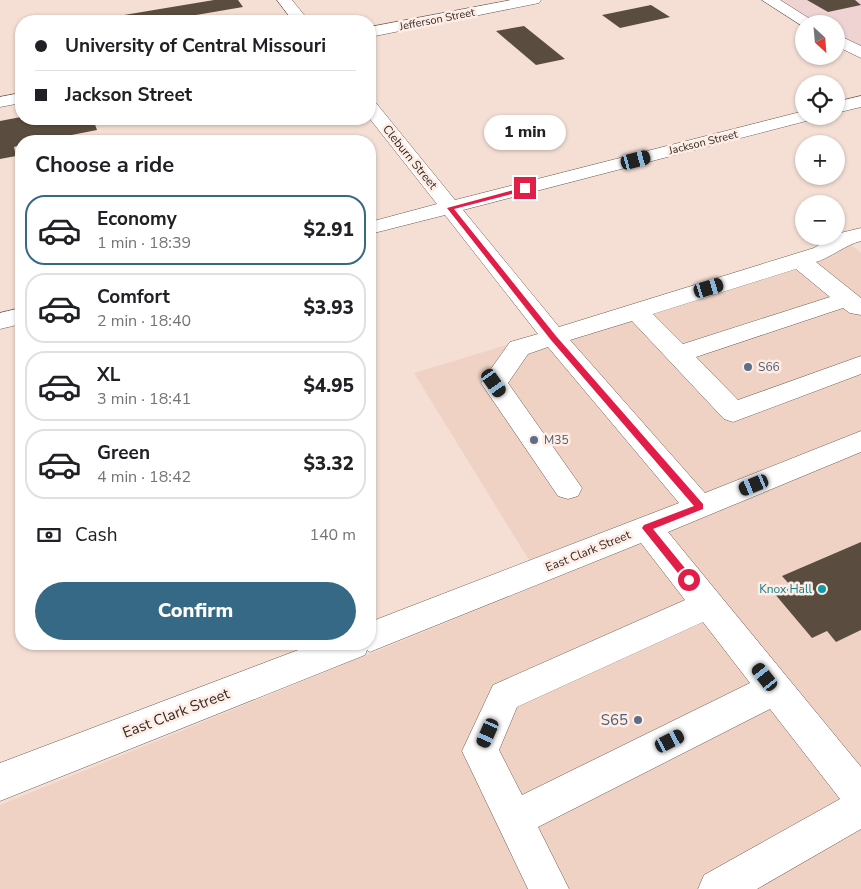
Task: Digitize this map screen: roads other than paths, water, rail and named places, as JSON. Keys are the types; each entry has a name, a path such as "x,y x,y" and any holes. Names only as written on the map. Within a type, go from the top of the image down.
{"street":[{"path":"284,0 296,15"},
{"name":"Jefferson Street","path":"376,31 534,0"},
{"path":"769,0 795,15"},
{"path":"845,44 861,54"},
{"path":"0,102 15,99"},
{"path":"845,106 861,102"},
{"name":"Cleburn Street","path":"376,115 554,338 700,507"},
{"name":"Jackson Street","path":"376,226 795,118"},
{"path":"568,488 494,383 520,348 822,253 843,239 861,234"},
{"path":"799,260 854,304"},
{"path":"678,354 854,304"},
{"path":"636,311 733,412 861,365"},
{"path":"0,321 15,317"},
{"name":"East Clark Street","path":"376,635 700,507 861,441"},
{"path":"647,528 861,796"},
{"path":"549,889 480,751 505,696 709,604"},
{"name":"East Clark Street","path":"0,782 338,650"},
{"path":"513,820 774,689"},
{"path":"718,889 861,808"}],"place":[{"name":"S66","path":"748,367"},
{"name":"M35","path":"534,440"},
{"name":"Knox Hall","path":"822,589"},
{"name":"S65","path":"638,720"}]}
